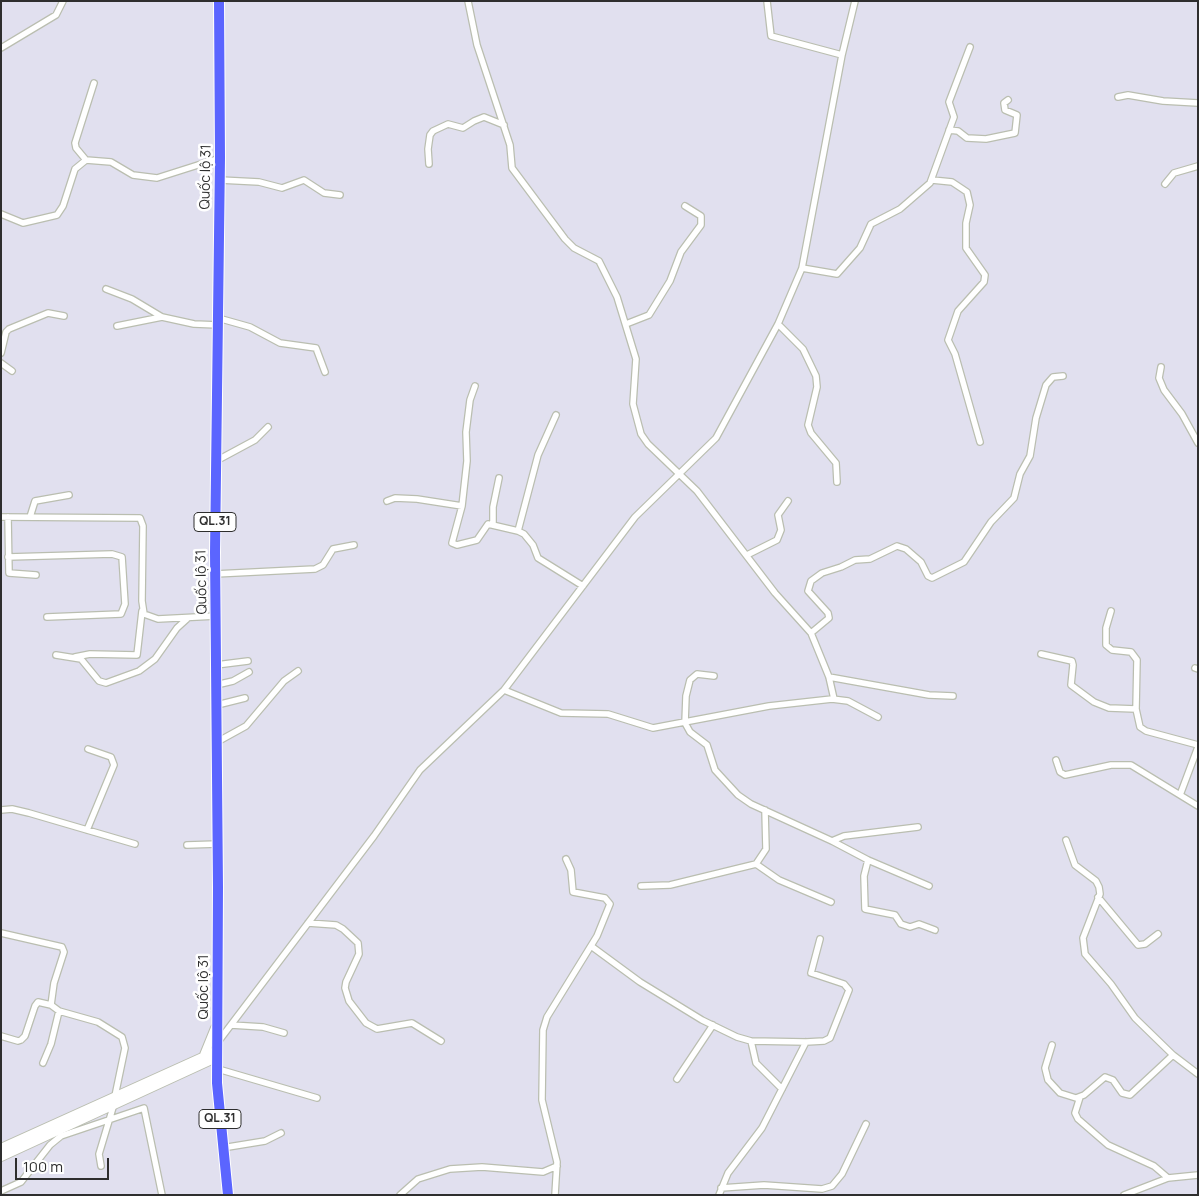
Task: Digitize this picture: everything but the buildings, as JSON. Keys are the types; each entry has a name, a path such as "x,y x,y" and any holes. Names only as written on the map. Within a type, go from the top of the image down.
{"highway":[{"name":"Quốc lộ 31","path":"218,1050 215,574 220,180 219,1"},
{"name":"QL.31","path":"218,1050 217,1083 228,1195"}],"street":[{"path":"1,48 10,41 56,16 63,1"},
{"path":"468,1 477,45 504,125 510,145 510,160 516,175 564,239 574,248 595,258 602,265 626,324 637,365 633,404 640,434 697,491 775,593 810,633 829,677 834,698"},
{"path":"767,1 771,36 842,55"},
{"path":"1,1157 114,1104 204,1059 218,1050 231,1025 420,770 504,690 635,517 716,438 778,324 802,268 842,55 855,1"},
{"path":"802,268 837,274 860,248 871,224 900,209 922,192 932,180 954,114 949,102 970,47"},
{"path":"94,83 75,143 76,148 86,160 111,162 133,175 149,178 164,177 220,158"},
{"path":"1118,97 1128,95 1163,101 1198,103"},
{"path":"949,130 958,131 967,138 986,139 1015,133 1017,116 1005,110 1004,103 1008,100"},
{"path":"429,164 428,149 432,132 448,124 463,128 484,118 504,125"},
{"path":"1,214 23,223 57,215 63,206 76,169 86,160"},
{"path":"1165,184 1174,173 1198,166"},
{"path":"220,180 259,182 282,188 304,180 324,193 340,195"},
{"path":"932,180 952,182 967,192 970,205 965,229 966,248 986,275 984,282 958,311 948,340 955,354 980,442"},
{"path":"626,324 649,316 670,281 681,252 701,225 701,216 685,206"},
{"path":"106,289 132,299 162,318"},
{"path":"1,353 6,332 9,329 48,313 64,316"},
{"path":"116,326 162,318 194,324 219,321 250,327 280,343 316,348 325,372"},
{"path":"778,324 803,349 816,376 817,387 808,425 811,433 836,463 837,482"},
{"path":"1,363 12,371"},
{"path":"1162,367 1159,378 1164,390 1182,414 1198,443"},
{"path":"810,633 829,618 828,613 808,591 811,582 822,573 855,560 870,559 897,546 906,549 921,562 928,576 932,578 964,562 991,522 1014,498 1020,474 1030,456 1036,418 1046,385 1053,377 1063,376"},
{"path":"475,386 470,400 466,432 467,461 462,506 453,544 476,540 486,525 493,524 518,531 524,534 533,545 538,558 583,586"},
{"path":"518,531 538,455 556,415"},
{"path":"216,461 255,440 268,427"},
{"path":"493,524 493,507 499,478"},
{"path":"30,517 35,501 69,495"},
{"path":"387,501 395,498 433,500 462,506"},
{"path":"747,555 777,540 781,530 778,515 788,501"},
{"path":"36,575 11,574 5,517 140,518 143,526 142,609 138,655 90,654 75,657 56,655"},
{"path":"215,574 315,569 323,566 333,549 354,545"},
{"path":"8,557 112,554 122,557 125,604 121,614 47,617"},
{"path":"142,609 148,617 158,619 216,616"},
{"path":"1111,612 1105,642 1110,649 1131,652 1137,657 1136,709 1138,725 1143,730 1198,746 1180,795"},
{"path":"75,657 84,662 99,681 106,683 117,677 139,671 155,659 177,628 188,618"},
{"path":"1041,654 1072,661 1074,665 1071,685 1094,702 1108,708 1136,709"},
{"path":"216,665 248,661"},
{"path":"216,685 233,681 249,672"},
{"path":"217,742 246,726 284,681 298,672"},
{"path":"714,676 697,674 690,680 686,696 685,723 690,732 707,746 712,765 719,775 742,798 832,840 868,860 929,886"},
{"path":"829,677 921,694 953,696"},
{"path":"504,690 561,713 608,714 648,727 685,723 769,706 834,698 853,703 878,717"},
{"path":"217,705 245,698"},
{"path":"87,830 114,765 111,757 88,749"},
{"path":"1056,760 1060,772 1065,775 1111,765 1131,765 1198,806"},
{"path":"1,810 12,809 135,844"},
{"path":"641,886 670,885 756,864 766,849 765,810"},
{"path":"832,840 844,836 918,827"},
{"path":"1066,840 1075,866 1098,885 1098,897 1083,938 1084,952 1115,989 1135,1018 1174,1055 1198,1074"},
{"path":"187,845 218,844"},
{"path":"555,1195 557,1166 542,1100 543,1030 547,1017 603,924 610,902 604,898 573,892 571,870 566,859"},
{"path":"868,860 864,876 865,909 895,915 901,924 910,927 919,924 935,930"},
{"path":"756,864 778,880 831,902"},
{"path":"1098,897 1138,945 1144,945 1158,934"},
{"path":"308,923 336,925 343,928 358,943 359,954 345,988 349,1001 366,1023 377,1029 412,1023 441,1041"},
{"path":"1,933 62,947 64,952 54,983 51,1005"},
{"path":"591,946 640,982 713,1026 737,1038 751,1041 806,1042 824,1041 830,1038 849,990 846,985 811,973 820,940"},
{"path":"1,1036 18,1041 22,1040 38,1002 51,1005 59,1012 98,1022 122,1037 125,1048 116,1096"},
{"path":"43,1063 51,1044 59,1012"},
{"path":"1,1148 204,1059 218,1019"},
{"path":"231,1025 264,1027 284,1032"},
{"path":"677,1079 713,1026"},
{"path":"751,1041 756,1063 782,1089"},
{"path":"719,1195 728,1172 758,1134 806,1042"},
{"path":"1052,1045 1045,1068 1048,1080 1060,1093 1080,1097"},
{"path":"1168,1178 1154,1166 1108,1145 1078,1119 1075,1114 1080,1097 1105,1077 1113,1080 1122,1093 1130,1095 1174,1055"},
{"path":"204,1059 212,1068 217,1083"},
{"path":"218,1069 317,1098"},
{"path":"101,1166 99,1154 114,1104"},
{"path":"1,1191 21,1182 50,1145 62,1136 144,1108 162,1195"},
{"path":"721,1188 764,1185 822,1188 832,1186 842,1174 866,1124"},
{"path":"222,1148 265,1142 281,1133"},
{"path":"400,1195 418,1179 450,1169 482,1167 544,1172 557,1166"},
{"path":"1124,1195 1168,1178 1198,1175"}]}
